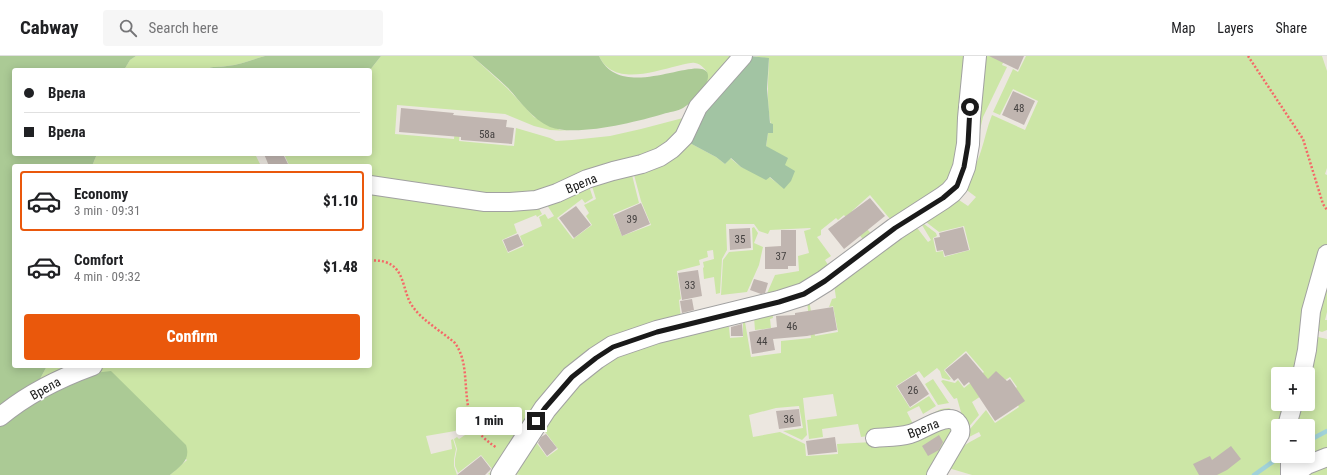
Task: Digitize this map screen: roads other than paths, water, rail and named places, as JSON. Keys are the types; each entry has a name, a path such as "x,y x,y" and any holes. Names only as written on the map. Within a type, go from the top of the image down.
{"street":[{"name":"Врела","path":"372,185 485,202 536,200 557,193 587,179 642,164 660,157 672,149 684,137 698,107 742,56"},
{"path":"507,467 545,408 572,377 613,347 657,332 779,302 804,294 825,281 895,228 947,195 957,186 964,167 968,144 970,103 975,56"},
{"path":"1303,367 1312,311 1327,254"},
{"name":"Врела","path":"0,417 13,406 57,380 88,368"},
{"name":"Врела","path":"876,438 911,434 934,423 951,419 956,422 960,427 960,434 936,475"},
{"path":"1315,462 1327,457"},
{"path":"1290,463 1290,475 1312,463"}],"waterway":[{"path":"1315,437 1327,431"},
{"path":"1254,475 1271,463"}]}
